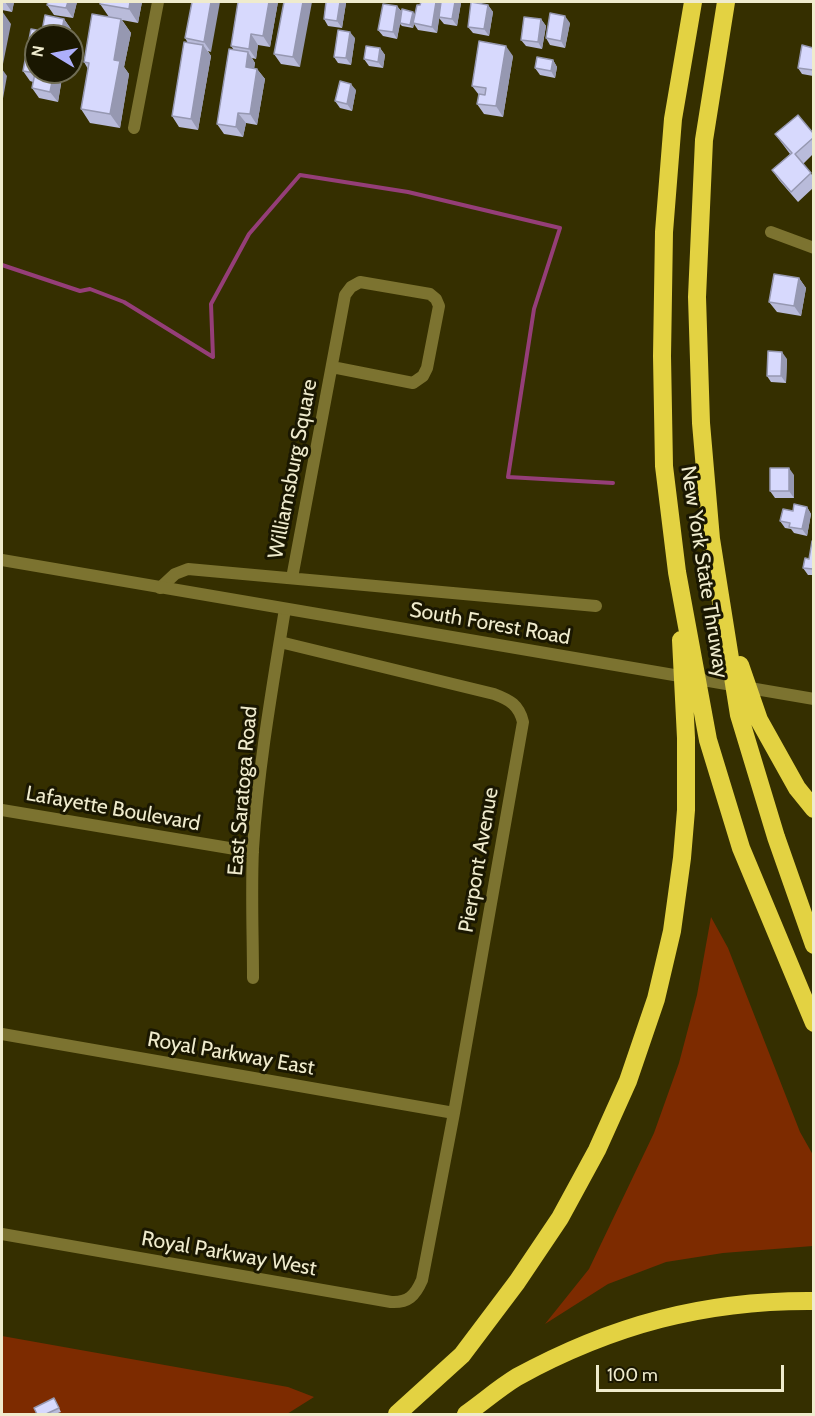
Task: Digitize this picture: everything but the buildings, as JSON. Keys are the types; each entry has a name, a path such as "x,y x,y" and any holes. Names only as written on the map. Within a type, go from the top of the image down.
{"highway":[{"name":"New York State Thruway","path":"693,2 673,119 664,232 662,356 664,466 677,572 708,740 741,848 813,1023"},
{"name":"New York State Thruway","path":"726,2 704,140 697,297 702,435 711,539 739,715 776,837 813,945"},
{"path":"397,1414 462,1355 517,1282 560,1218 597,1150 628,1081 656,999 672,931 686,810 686,738 677,572"},
{"path":"725,622 759,720 797,788 813,809"},
{"path":"466,1414 515,1378 586,1343 626,1328 696,1310 782,1300 813,1301"}],"street":[{"path":"134,128 158,2"},
{"path":"771,232 813,248"},
{"name":"Williamsburg Square","path":"292,578 345,295 351,287 360,282 430,294 436,299 439,306 427,368 423,376 413,383 332,367"},
{"name":"South Forest Road","path":"2,560 811,698"},
{"name":"South Forest Road","path":"160,588 175,574 188,569 596,606"},
{"name":"East Saratoga Road","path":"253,978 253,852 267,723 285,609"},
{"name":"Pierpont Avenue","path":"280,642 494,694 510,700 520,710 523,722 425,1263"},
{"name":"Lafayette Boulevard","path":"2,810 253,852"},
{"name":"Royal Parkway East","path":"2,1034 454,1113"},
{"name":"Royal Parkway West","path":"2,1234 391,1302 401,1302 417,1292 425,1263"}],"shaded area":[{"path":"711,917 728,948 800,1132 813,1155 813,1246 723,1253 666,1262 608,1284 545,1324 589,1269 654,1133 679,1063 697,995"},
{"path":"2,1336 288,1387 314,1397 287,1414 2,1414"}],"waterway":[{"path":"2,265 80,291 90,289 124,302 213,357 211,304 249,234 300,175 408,192 560,228 534,309 508,477 613,483"}]}
